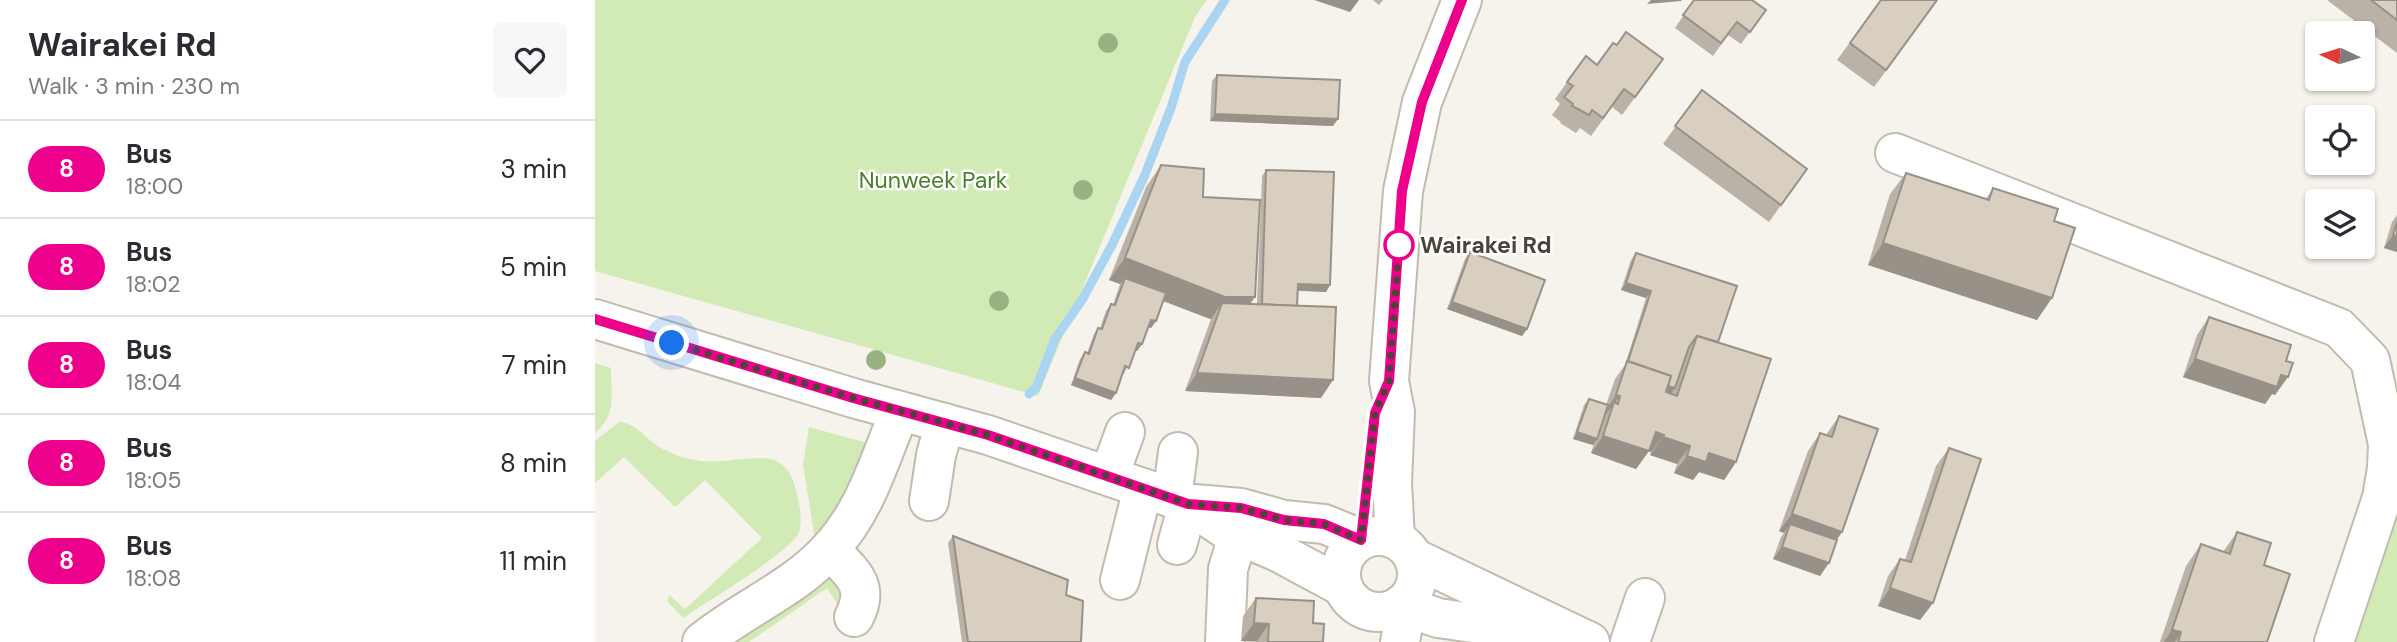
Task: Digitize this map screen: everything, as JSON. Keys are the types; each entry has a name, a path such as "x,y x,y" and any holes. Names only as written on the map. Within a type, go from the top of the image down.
{"street":[{"path":"1401,624 1416,584 1417,571 1390,546 1395,412 1389,381 1402,191 1422,102 1462,0"},
{"path":"1895,153 2339,328 2370,360 2388,444 2385,484 2334,642"},
{"path":"595,319 988,435 1153,492 1238,536 1276,551 1356,612 1382,612 1401,624 1438,618 1584,640"},
{"path":"702,642 793,581 830,550 866,497 900,411"},
{"path":"929,502 936,455 945,423"},
{"path":"1125,432 1177,545"},
{"path":"1120,580 1153,492 1178,452"},
{"path":"1153,492 1241,508 1284,520 1324,524 1390,546 1584,640"},
{"path":"1225,642 1228,569 1238,536"},
{"path":"1356,612 1341,565 1345,555 1390,546"},
{"path":"830,550 862,590 862,603 854,617"},
{"path":"1630,642 1645,598"}],"green space":[{"name":"Nunweek Park","path":"595,0 1207,0 1195,17 1038,396 595,271"},
{"path":"595,363 611,368 612,395 607,419 595,433"},
{"path":"619,422 635,428 659,447 689,459 709,462 763,458 780,463 790,475 796,490 801,516 799,532 793,541 765,564 683,618 668,602 669,595 685,609 762,538 705,480 675,507 624,457 595,483 595,441"},
{"path":"809,427 871,444 843,510 815,539 803,465"},
{"path":"2397,520 2397,642 2356,642"},
{"path":"826,578 846,589 839,607 827,588 749,642 725,642"}],"building":[{"path":"1694,0 1752,0 1766,10 1750,32 1737,22 1721,43 1683,15"},
{"path":"1881,0 1937,0 1886,70 1850,43"},
{"path":"2371,0 2397,0 2397,20"},
{"path":"1626,32 1663,59 1635,97 1624,89 1603,118 1592,110 1589,115 1572,106 1564,97 1573,86 1567,82 1586,56 1597,65 1613,43 1617,45"},
{"path":"1217,75 1340,80 1338,119 1215,114"},
{"path":"1702,90 1807,169 1781,205 1675,126"},
{"path":"1161,165 1204,169 1203,197 1260,200 1255,297 1225,297 1125,258"},
{"path":"1266,170 1334,172 1330,285 1298,284 1297,306 1262,304"},
{"path":"1906,173 1989,200 1993,188 2058,209 2054,221 2075,228 2052,298 1883,243"},
{"path":"1470,252 1545,280 1527,329 1452,302"},
{"path":"1636,253 1737,286 1718,342 1697,336 1689,347 1675,388 1668,386 1671,376 1628,361 1651,291 1626,283"},
{"path":"1125,278 1166,293 1156,321 1151,320 1142,344 1138,343 1129,368 1125,366 1116,393 1075,378 1085,352 1089,354 1098,328 1102,329 1111,304 1115,305"},
{"path":"1222,303 1336,307 1333,380 1197,373"},
{"path":"2209,317 2291,345 2286,361 2293,363 2288,377 2281,375 2277,387 2195,359"},
{"path":"1697,336 1771,359 1736,462 1709,453 1706,462 1687,456 1690,446 1656,432 1649,451 1603,436 1614,402 1618,404 1620,396 1616,395 1627,361 1671,376 1666,392 1677,396"},
{"path":"1589,399 1608,405 1597,439 1577,432"},
{"path":"1839,416 1878,429 1842,532 1792,514 1820,433 1832,437"},
{"path":"1949,448 1981,459 1933,603 1890,588 1900,559 1911,562"},
{"path":"1790,524 1837,540 1829,563 1782,547"},
{"path":"2237,532 2271,543 2264,565 2290,574 2267,642 2178,642 2181,632 2172,630 2201,544 2230,554"},
{"path":"953,536 1068,580 1066,595 1083,601 1081,642 968,642"},
{"path":"1256,598 1314,601 1313,623 1324,624 1323,642 1268,642 1269,624 1254,623"}],"waterway":[{"path":"1029,394 1036,388 1055,339 1082,300 1112,245 1144,177 1171,108 1185,62 1225,0"}],"bus line":[{"name":"8","path":"595,319 853,398 988,435 1188,504 1241,508 1284,520 1324,524 1361,540 1375,413 1389,381 1402,191 1422,102 1462,0"}],"place":[{"name":"Wairakei Rd","path":"1399,245"}],"route":[{"path":"672,343 853,398 988,435 1188,504 1241,508 1284,520 1324,524 1361,540 1375,413 1389,381 1399,245"}]}
